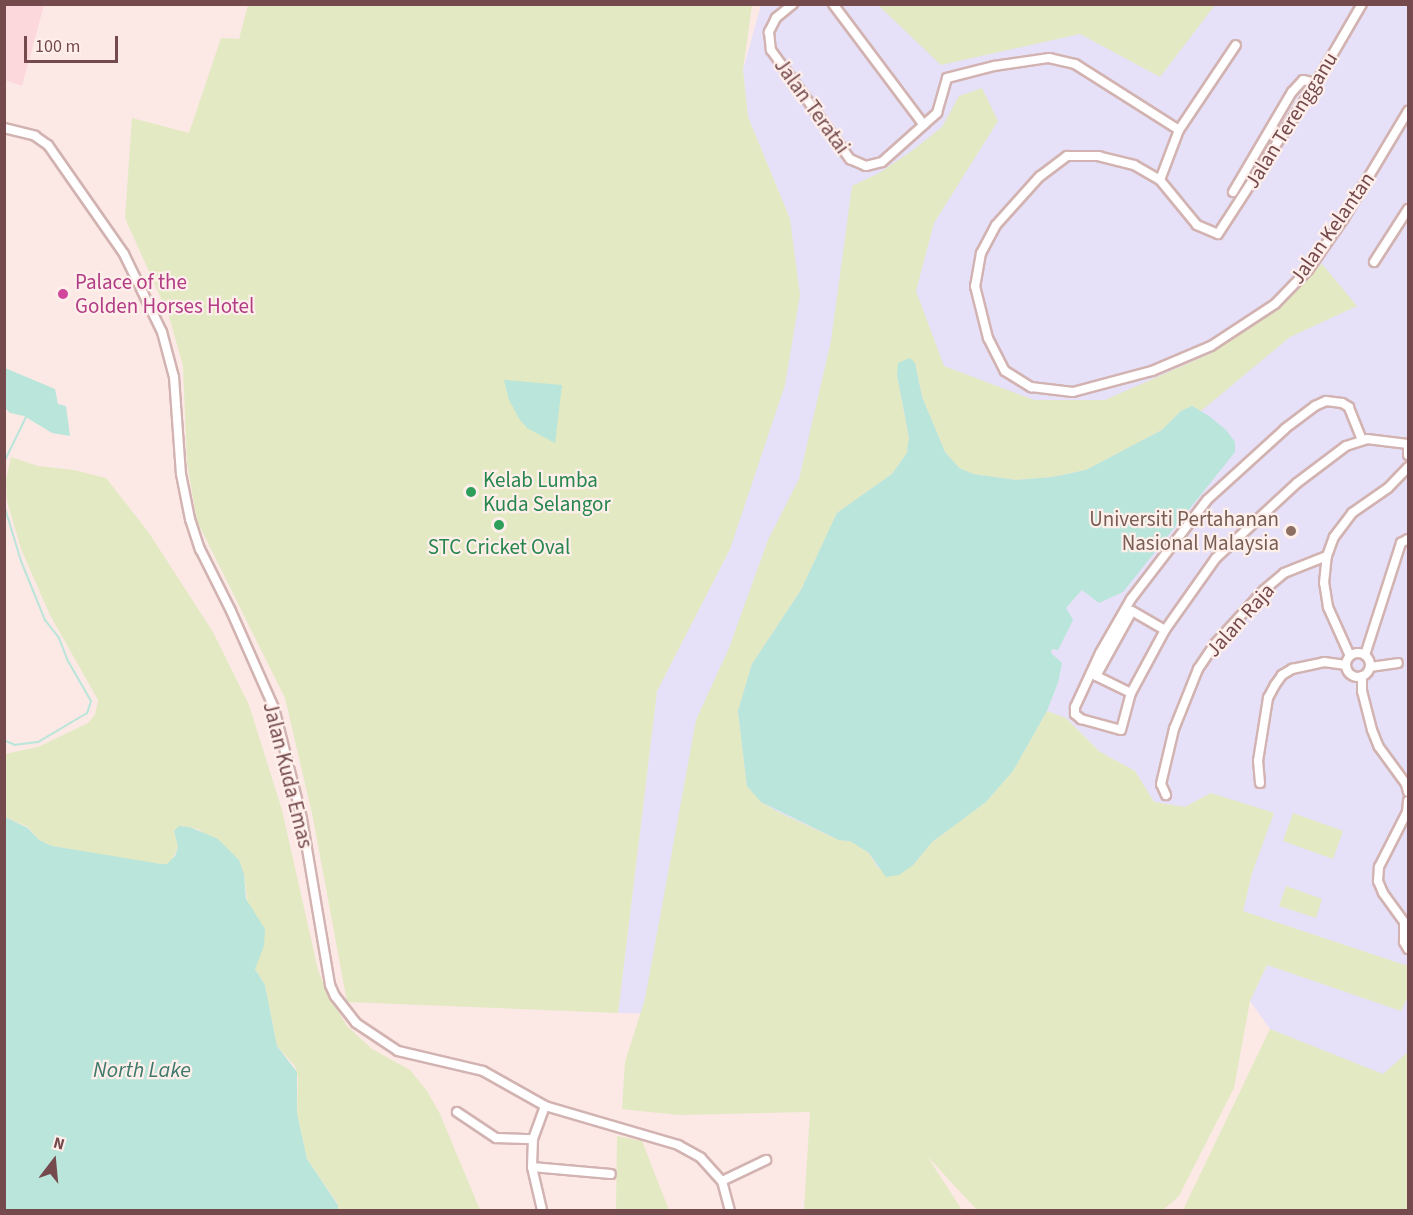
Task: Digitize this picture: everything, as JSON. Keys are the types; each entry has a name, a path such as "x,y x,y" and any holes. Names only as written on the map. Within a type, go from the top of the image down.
{"street":[{"name":"Jalan Teratai","path":"793,4 776,18 769,32 771,50 850,159 866,166 882,162 937,113 947,78 994,66 1049,58 1075,64 1179,130"},
{"path":"833,4 924,125"},
{"name":"Jalan Terengganu","path":"1160,180 1197,225 1218,234 1316,83 1362,4"},
{"path":"1160,180 1179,130 1236,45"},
{"path":"1233,192 1292,92 1303,80 1316,83"},
{"name":"Jalan Kelantan","path":"1160,180 1134,165 1099,156 1067,156 1040,176 996,225 981,253 975,286 988,338 1005,371 1031,387 1073,392 1152,371 1211,346 1275,304 1308,270 1344,218 1408,111"},
{"name":"Jalan Kuda Emas","path":"4,128 35,136 48,145 124,254 162,332 174,377 181,474 190,519 200,549 231,611 274,708 302,819 330,986 356,1023 398,1051 483,1071 545,1106 678,1145 701,1158 722,1181 730,1210"},
{"path":"1374,262 1408,209"},
{"path":"1362,440 1349,407 1342,403 1326,401 1285,429 1207,500 1131,599 1100,653 1077,702 1076,714 1081,719 1121,730 1131,693 1165,630 1216,558 1297,483 1346,447 1362,440 1376,439 1408,444 1408,455"},
{"path":"1350,656 1328,607 1324,584 1327,556 1334,537 1352,513 1388,488 1408,466"},
{"path":"1370,667 1365,655 1401,543 1408,539"},
{"name":"Jalan Raja","path":"1166,795 1161,784 1174,729 1193,679 1214,645 1264,590 1284,573 1327,556"},
{"path":"1131,693 1096,676 1132,610 1165,630"},
{"path":"1346,664 1350,656 1357,653 1365,655"},
{"path":"1260,783 1258,761 1268,698 1282,675 1292,669 1324,663 1346,664"},
{"path":"1398,663 1370,667 1362,676 1362,691 1372,730 1380,747 1406,784 1408,792"},
{"path":"1346,664 1351,674 1362,676"},
{"path":"1408,801 1407,812 1379,867 1378,881 1383,894 1404,922 1404,942 1408,949"},
{"path":"542,1210 532,1167 533,1138 545,1106"},
{"path":"457,1112 496,1138 533,1138"},
{"path":"722,1181 766,1160"},
{"path":"532,1167 611,1174"}],"shaded area":[{"path":"5,4 44,5 22,86 5,80"},
{"name":"Universiti Pertahanan Nasional Malaysia","path":"761,5 1408,5 1408,1053 1380,1081 1270,1029 1250,1001 1267,965 1243,911 1252,873 1211,793 1185,807 1154,802 1135,771 1100,752 1066,718 1047,711 1058,683 1051,653 1066,608 1082,590 1123,451 879,1018 618,1013 657,691 730,549 790,219 748,117 743,70"}],"green space":[{"name":"Kelab Lumba Kuda Selangor","path":"248,5 752,5 743,70 748,117 790,219 800,295 785,385 730,549 657,691 618,1013 347,1002 313,818 285,698 197,521 187,463 183,366 169,316 125,218 132,118 189,133 221,38 239,39"},
{"path":"878,5 1215,5 1160,77 1080,34 941,65"},
{"path":"982,88 998,121 934,223 916,291 944,366 1034,400 1105,400 1214,352 1322,264 1357,306 1290,337 1201,411 1192,406 1181,411 1162,430 1086,470 1053,477 1016,480 973,474 959,468 945,452 922,397 915,363 897,375 909,437 907,453 892,474 837,513 801,590 752,664 738,711 747,786 761,802 778,812 839,840 850,841 869,853 878,868 913,865 932,842 986,802 1013,771 1047,711 1066,718 1100,752 1135,771 1154,802 1185,807 1211,793 1274,813 1252,873 1243,911 1408,966 1408,996 1401,1011 1267,965 1250,1001 1234,1088 1179,1196 1163,1210 977,1210 927,1156 962,1210 804,1210 810,1112 678,1115 622,1109 625,1062 645,999 696,720 729,648 768,540 799,479 831,341 852,186 879,173 913,150 942,127 959,96"},
{"path":"11,457 38,466 74,470 106,478 149,533 213,632 249,705 282,810 318,970 327,993 347,1026 372,1049 410,1070 427,1091 440,1114 480,1210 338,1210 338,1204 307,1159 297,1113 298,1078 295,1066 277,1046 265,985 255,969 265,929 248,905 244,874 239,860 233,854 198,829 182,826 174,831 178,847 172,860 167,864 146,863 52,846 39,840 28,827 5,817 5,754 38,747 88,723 95,715 98,700 50,615 21,549 7,501 6,480"},
{"path":"1293,813 1343,831 1333,859 1283,841"},
{"path":"1286,886 1322,899 1316,918 1279,906"},
{"path":"1270,1029 1383,1074 1408,1052 1408,1210 1183,1210"},
{"path":"617,1136 642,1141 669,1210 616,1210"}],"water":[{"path":"910,358 915,363 922,397 945,452 959,468 973,474 1016,480 1053,477 1086,470 1162,430 1181,411 1192,406 1226,430 1235,442 1235,452 1123,592 1099,603 1082,590 1066,608 1073,620 1058,650 1052,649 1051,653 1062,663 1058,683 1047,711 1013,771 986,802 932,842 913,865 899,875 886,877 869,853 850,841 839,840 761,802 747,786 738,711 752,664 801,590 837,513 892,474 907,453 909,437 897,375 898,363"},
{"path":"5,368 55,389 58,404 66,406 70,436 52,433 24,416 10,413 5,408"},
{"path":"504,380 562,385 555,443 527,428 520,420 509,400"},
{"name":"North Lake","path":"5,817 28,828 39,840 52,846 161,864 167,864 175,856 178,847 174,831 179,826 190,827 218,839 239,860 244,874 246,899 265,929 264,946 255,969 265,985 277,1046 297,1072 297,1113 307,1159 338,1205 338,1210 5,1210"}],"waterway":[{"path":"4,462 27,415"},
{"path":"4,505 21,561 45,620 59,638 68,661 91,701 87,713 38,742 15,745 4,740"}],"place":[{"name":"Palace of the Golden Horses Hotel","path":"63,294"},
{"name":"Kelab Lumba Kuda Selangor","path":"471,492"},
{"name":"STC Cricket Oval","path":"499,525"},
{"name":"Universiti Pertahanan Nasional Malaysia","path":"1291,531"}]}
